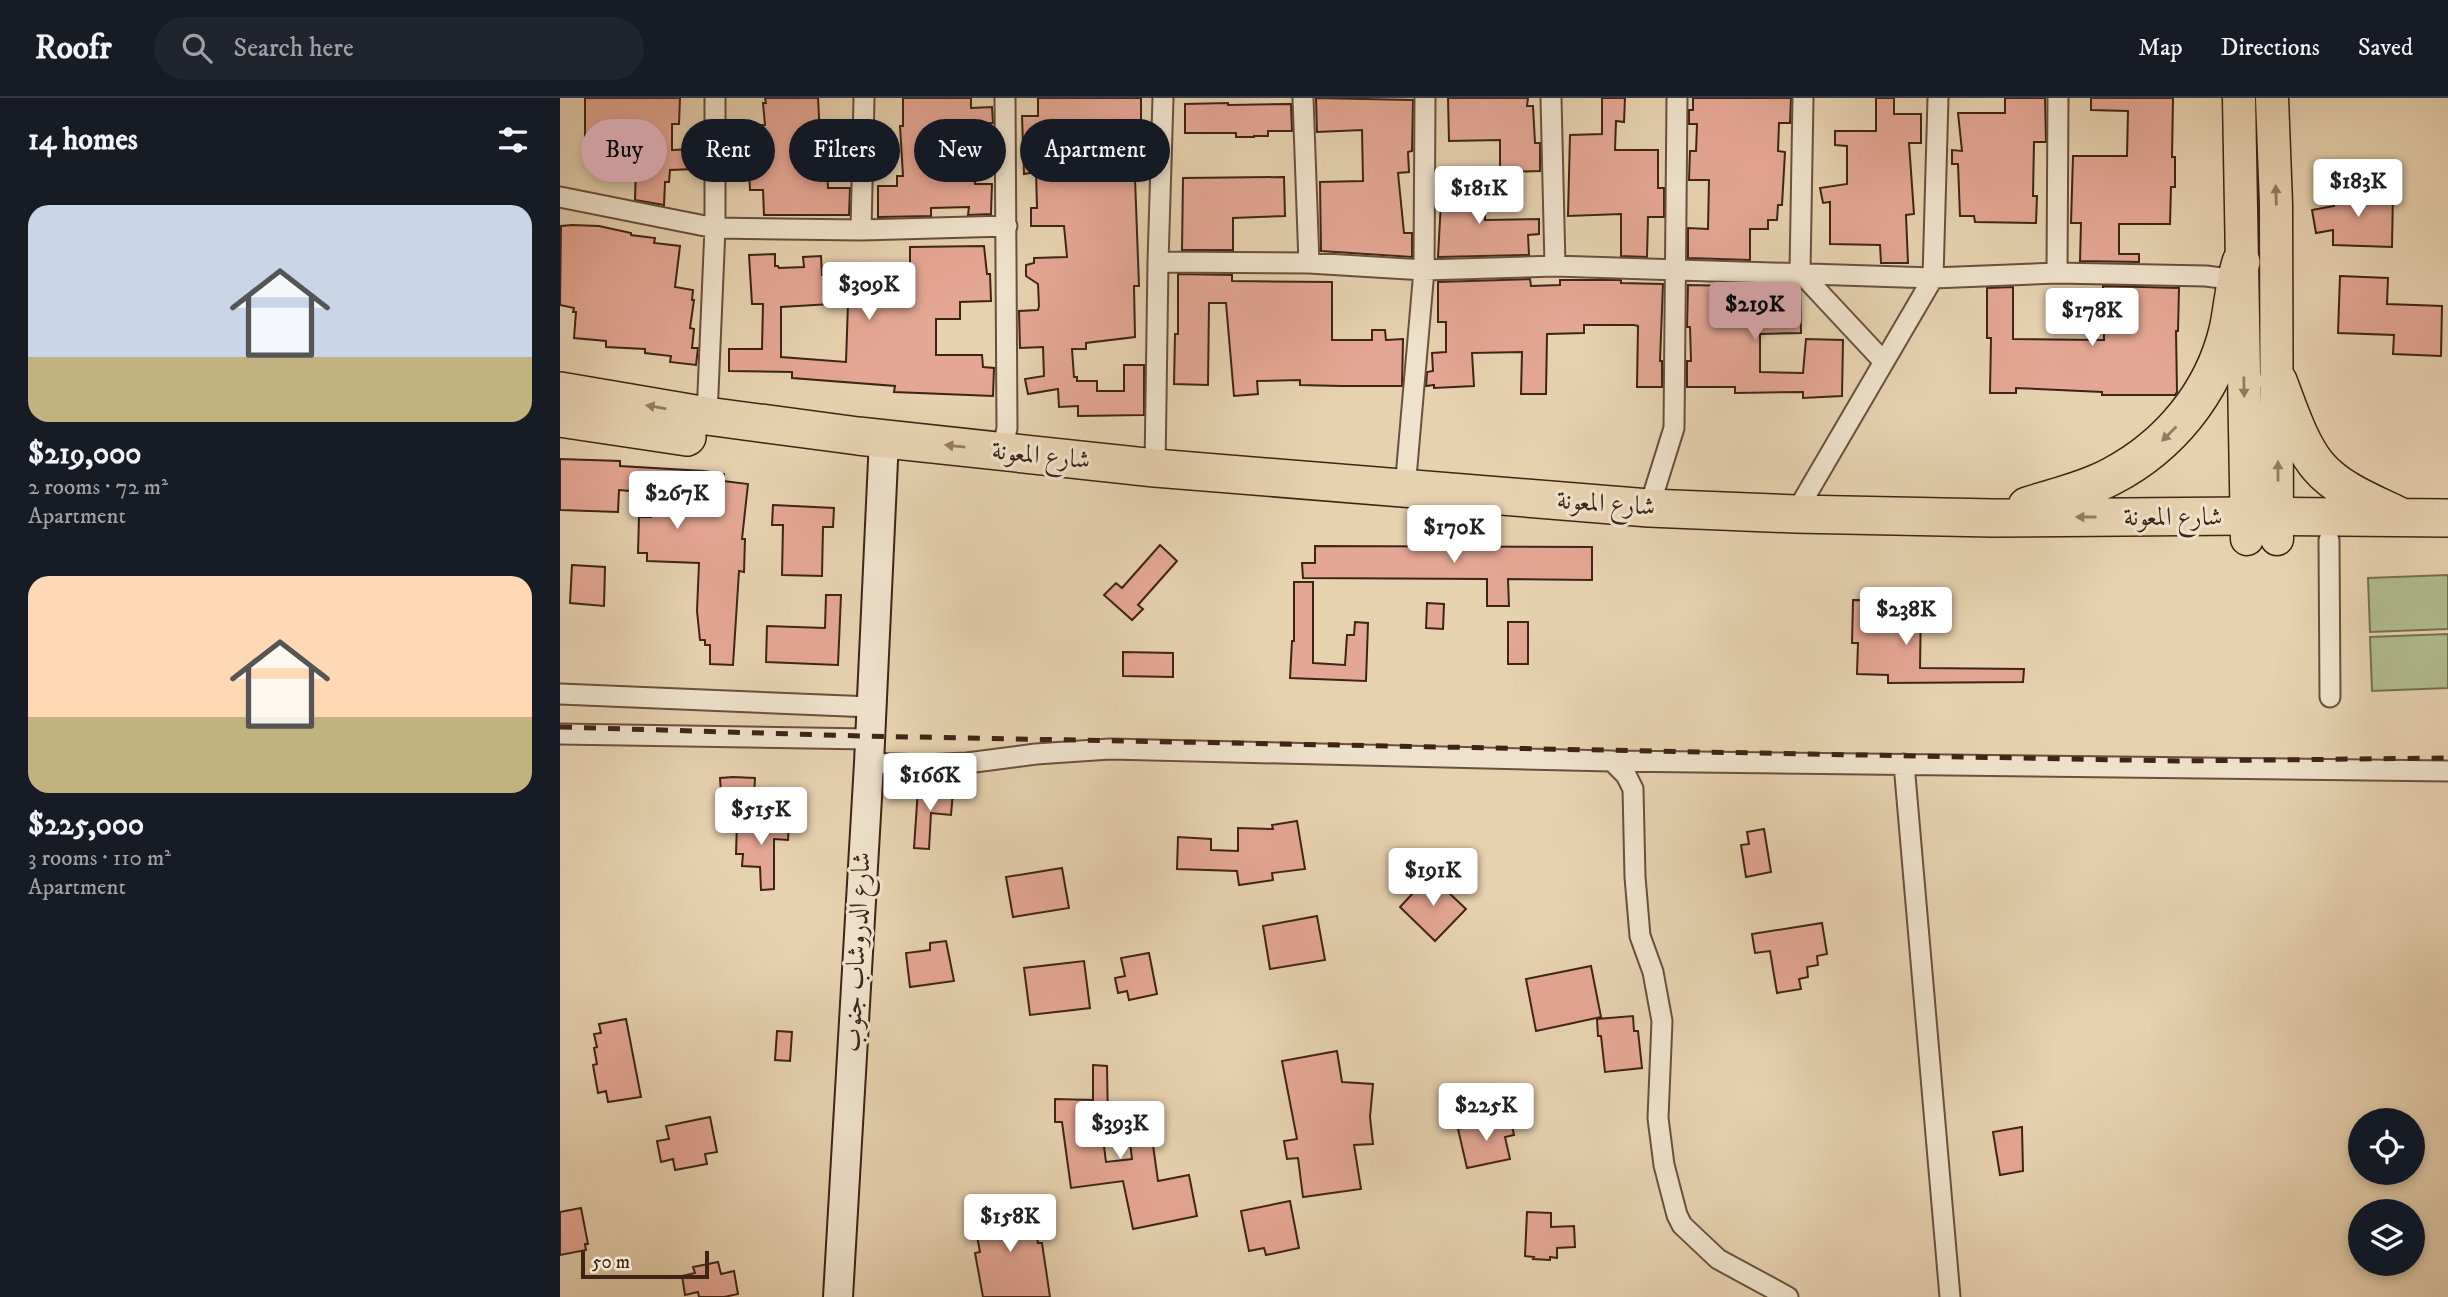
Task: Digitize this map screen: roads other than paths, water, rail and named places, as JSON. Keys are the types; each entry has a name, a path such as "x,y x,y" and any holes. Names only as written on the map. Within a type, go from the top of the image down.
{"highway":[{"path":"1993,518 2111,477 2152,452 2185,418 2211,378 2228,331 2239,264"},
{"path":"2278,381 2291,416 2316,464 2347,489 2404,518"},
{"name":"شارع المعونة","path":"560,391 883,450 906,465 1191,495 1651,527 1840,537 2048,543 2404,518 2448,518"},
{"name":"شارع المعونة","path":"560,418 705,440 883,450 1002,451 1155,468 1649,508 2262,528 2329,540 2448,540"}],"main road":[{"path":"2239,98 2239,264 2262,528"},
{"path":"2262,528 2278,381 2272,98"},
{"path":"2239,264 2277,248"}],"street":[{"path":"707,416 715,228 716,98"},
{"path":"861,230 864,98"},
{"path":"1002,451 1007,428 1006,98"},
{"path":"1155,468 1163,98"},
{"path":"1303,98 1310,263"},
{"path":"1405,489 1424,270 1425,98"},
{"path":"1551,98 1555,266"},
{"path":"1649,508 1674,428 1677,98"},
{"path":"1803,98 1800,272 1884,362"},
{"path":"1795,514 1933,278 1938,98"},
{"path":"2057,273 2058,98"},
{"path":"560,197 715,228 861,230 1007,226"},
{"path":"1158,262 1310,263 1424,270 1555,266 1933,278 2057,273 2206,276 2239,264"},
{"name":"شارع الدروشاب جنوب","path":"838,1297 883,450"},
{"path":"2329,540 2330,697"},
{"path":"560,694 871,707"},
{"path":"560,734 869,751 924,765 1110,749 1612,761 2448,771"},
{"path":"1612,761 1626,775 1633,789 1635,877 1640,936 1653,972 1662,1021 1658,1118 1664,1165 1677,1216 1682,1225 1718,1259 1788,1297"},
{"path":"1905,764 1950,1297"}],"railway":[{"path":"560,727 861,736 2178,761 2448,758"}]}
